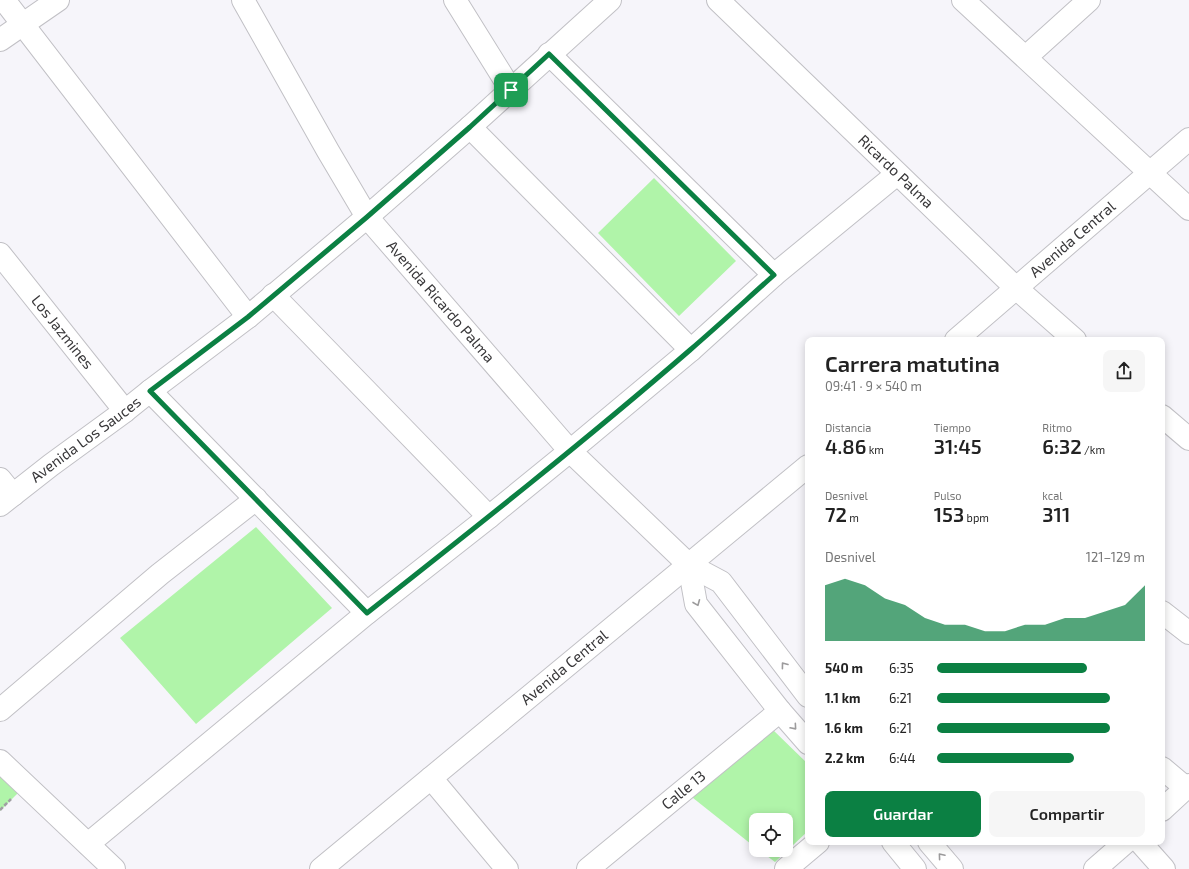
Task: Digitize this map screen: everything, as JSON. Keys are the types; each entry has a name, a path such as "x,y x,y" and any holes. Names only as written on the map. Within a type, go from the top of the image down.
{"street":[{"path":"4,0 248,317"},
{"path":"0,40 58,0"},
{"name":"Avenida Ricardo Palma","path":"243,0 367,217 570,451 689,565 721,582 805,692"},
{"path":"455,0 511,90"},
{"name":"Avenida Los Sauces","path":"4,493 51,465 125,411 248,317 367,217 470,127 610,0"},
{"name":"Ricardo Palma","path":"718,0 1016,288 1072,337"},
{"path":"964,0 1189,209"},
{"path":"1026,57 1089,0"},
{"path":"549,54 774,275"},
{"path":"470,127 691,350"},
{"name":"Avenida Central","path":"959,337 1189,139"},
{"path":"88,844 367,613 570,451 691,350 774,275 897,174"},
{"name":"Los Jazmines","path":"0,254 125,411"},
{"path":"273,295 489,517"},
{"path":"150,391 367,613"},
{"path":"1165,419 1189,439"},
{"name":"Avenida Central","path":"321,869 689,565 804,477"},
{"path":"0,710 160,574 256,498"},
{"path":"689,565 696,604 780,711 805,740"},
{"path":"1165,614 1189,633"},
{"name":"Calle 13","path":"588,869 780,711"},
{"path":"0,761 114,869"},
{"path":"1165,770 1188,787 1165,807"},
{"path":"431,778 507,869"},
{"path":"786,869 814,845"},
{"path":"895,845 915,869"},
{"path":"932,845 952,869"},
{"path":"1095,869 1123,845"},
{"path":"1143,845 1164,869"}],"path":[{"path":"0,810 17,794"}],"green space":[{"path":"654,178 736,261 679,316 598,233"},
{"path":"256,527 332,608 196,724 120,638"},
{"path":"771,728 805,761 805,834 793,845 793,813 749,813 749,842 688,794"},
{"path":"0,774 19,792 0,811"},
{"path":"768,857 780,857 775,862"}],"route":[{"path":"549,54 774,275 691,350 570,451 367,613 150,391 248,317 367,217 511,90 549,54"}]}
